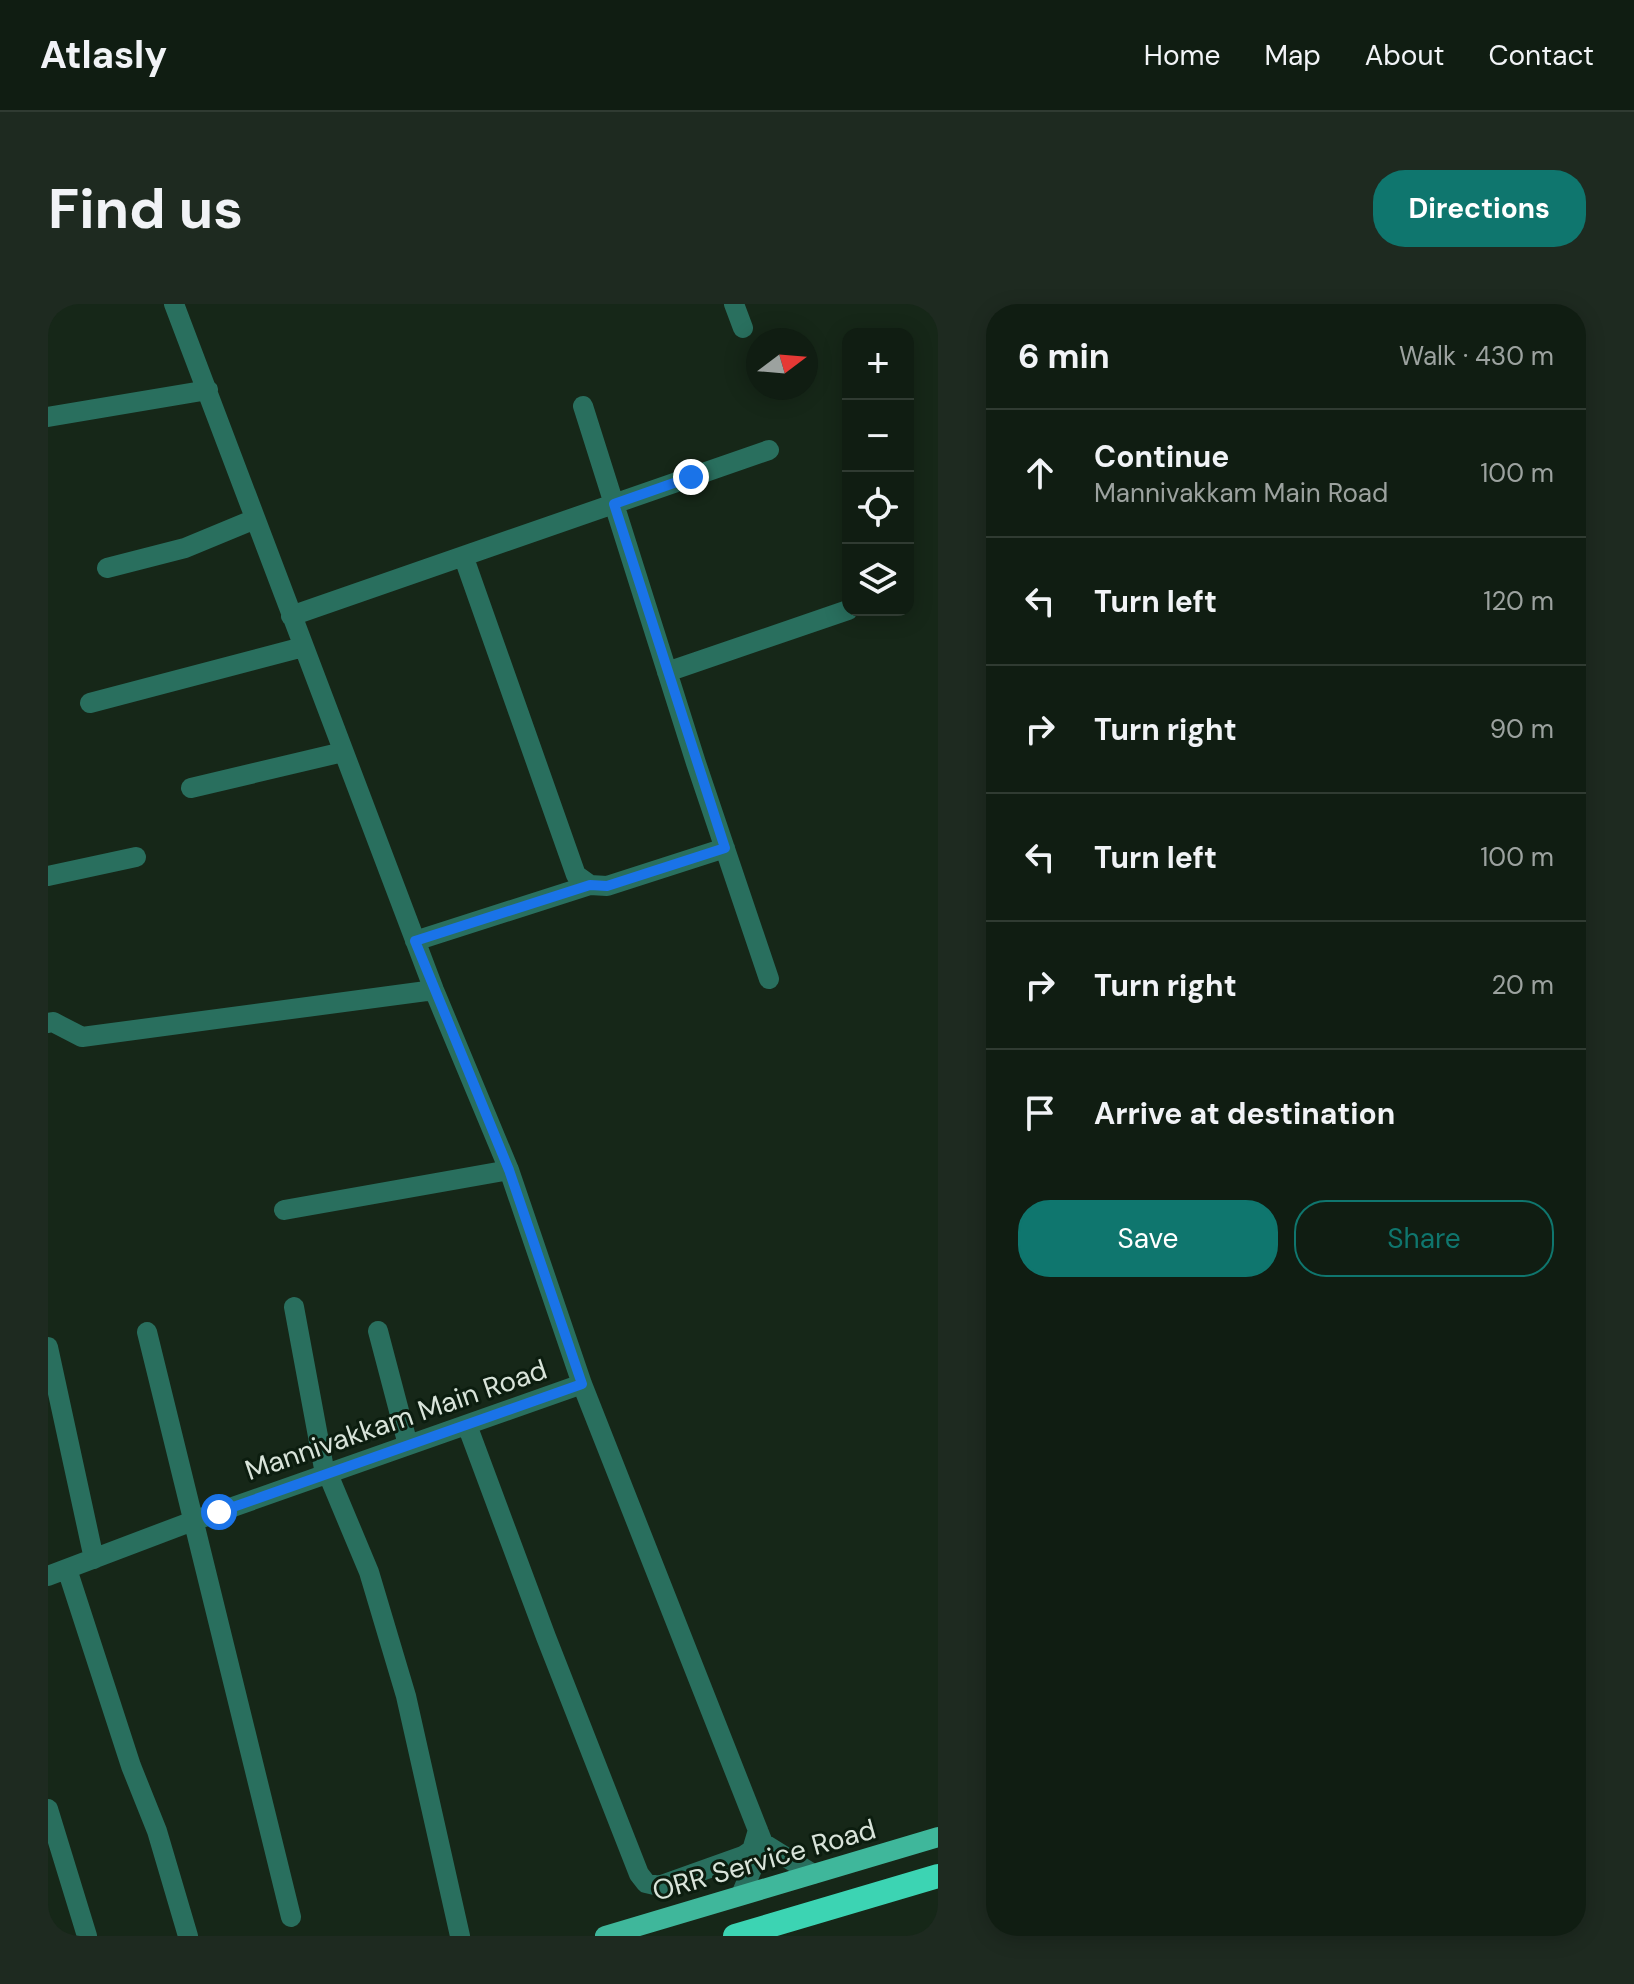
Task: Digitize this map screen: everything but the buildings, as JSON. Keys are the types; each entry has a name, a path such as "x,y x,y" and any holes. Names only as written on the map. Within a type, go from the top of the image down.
{"highway":[{"path":"735,1936 938,1876"}],"main road":[{"name":"ORR Service Road","path":"605,1936 938,1837"}],"street":[{"path":"174,304 415,941 509,1170 582,1384 761,1836 813,1874"},
{"path":"734,304 743,328"},
{"path":"48,417 208,390"},
{"path":"583,406 769,979"},
{"path":"291,616 769,450"},
{"path":"107,568 185,548 255,519"},
{"path":"464,558 576,875 590,885"},
{"path":"667,672 842,612"},
{"path":"90,703 303,647"},
{"path":"191,788 343,752"},
{"path":"415,941 590,885 607,886 725,848"},
{"path":"48,876 136,857"},
{"path":"48,1023 53,1022 82,1037 434,990"},
{"path":"284,1210 509,1170"},
{"path":"294,1307 327,1474 369,1572 406,1696 460,1936"},
{"path":"378,1331 408,1445"},
{"path":"147,1332 291,1917"},
{"path":"48,1347 94,1559"},
{"name":"Mannivakkam Main Road","path":"57,1572 582,1384"},
{"path":"467,1425 639,1874 646,1883 659,1886 743,1856 752,1850 761,1836"},
{"path":"57,1572 157,1831 188,1936"},
{"path":"48,1809 87,1936"},
{"path":"741,1895 761,1836"}],"route":[{"path":"219,1512 582,1384 509,1170 415,941 590,885 607,886 725,848 614,504 691,477"}]}
